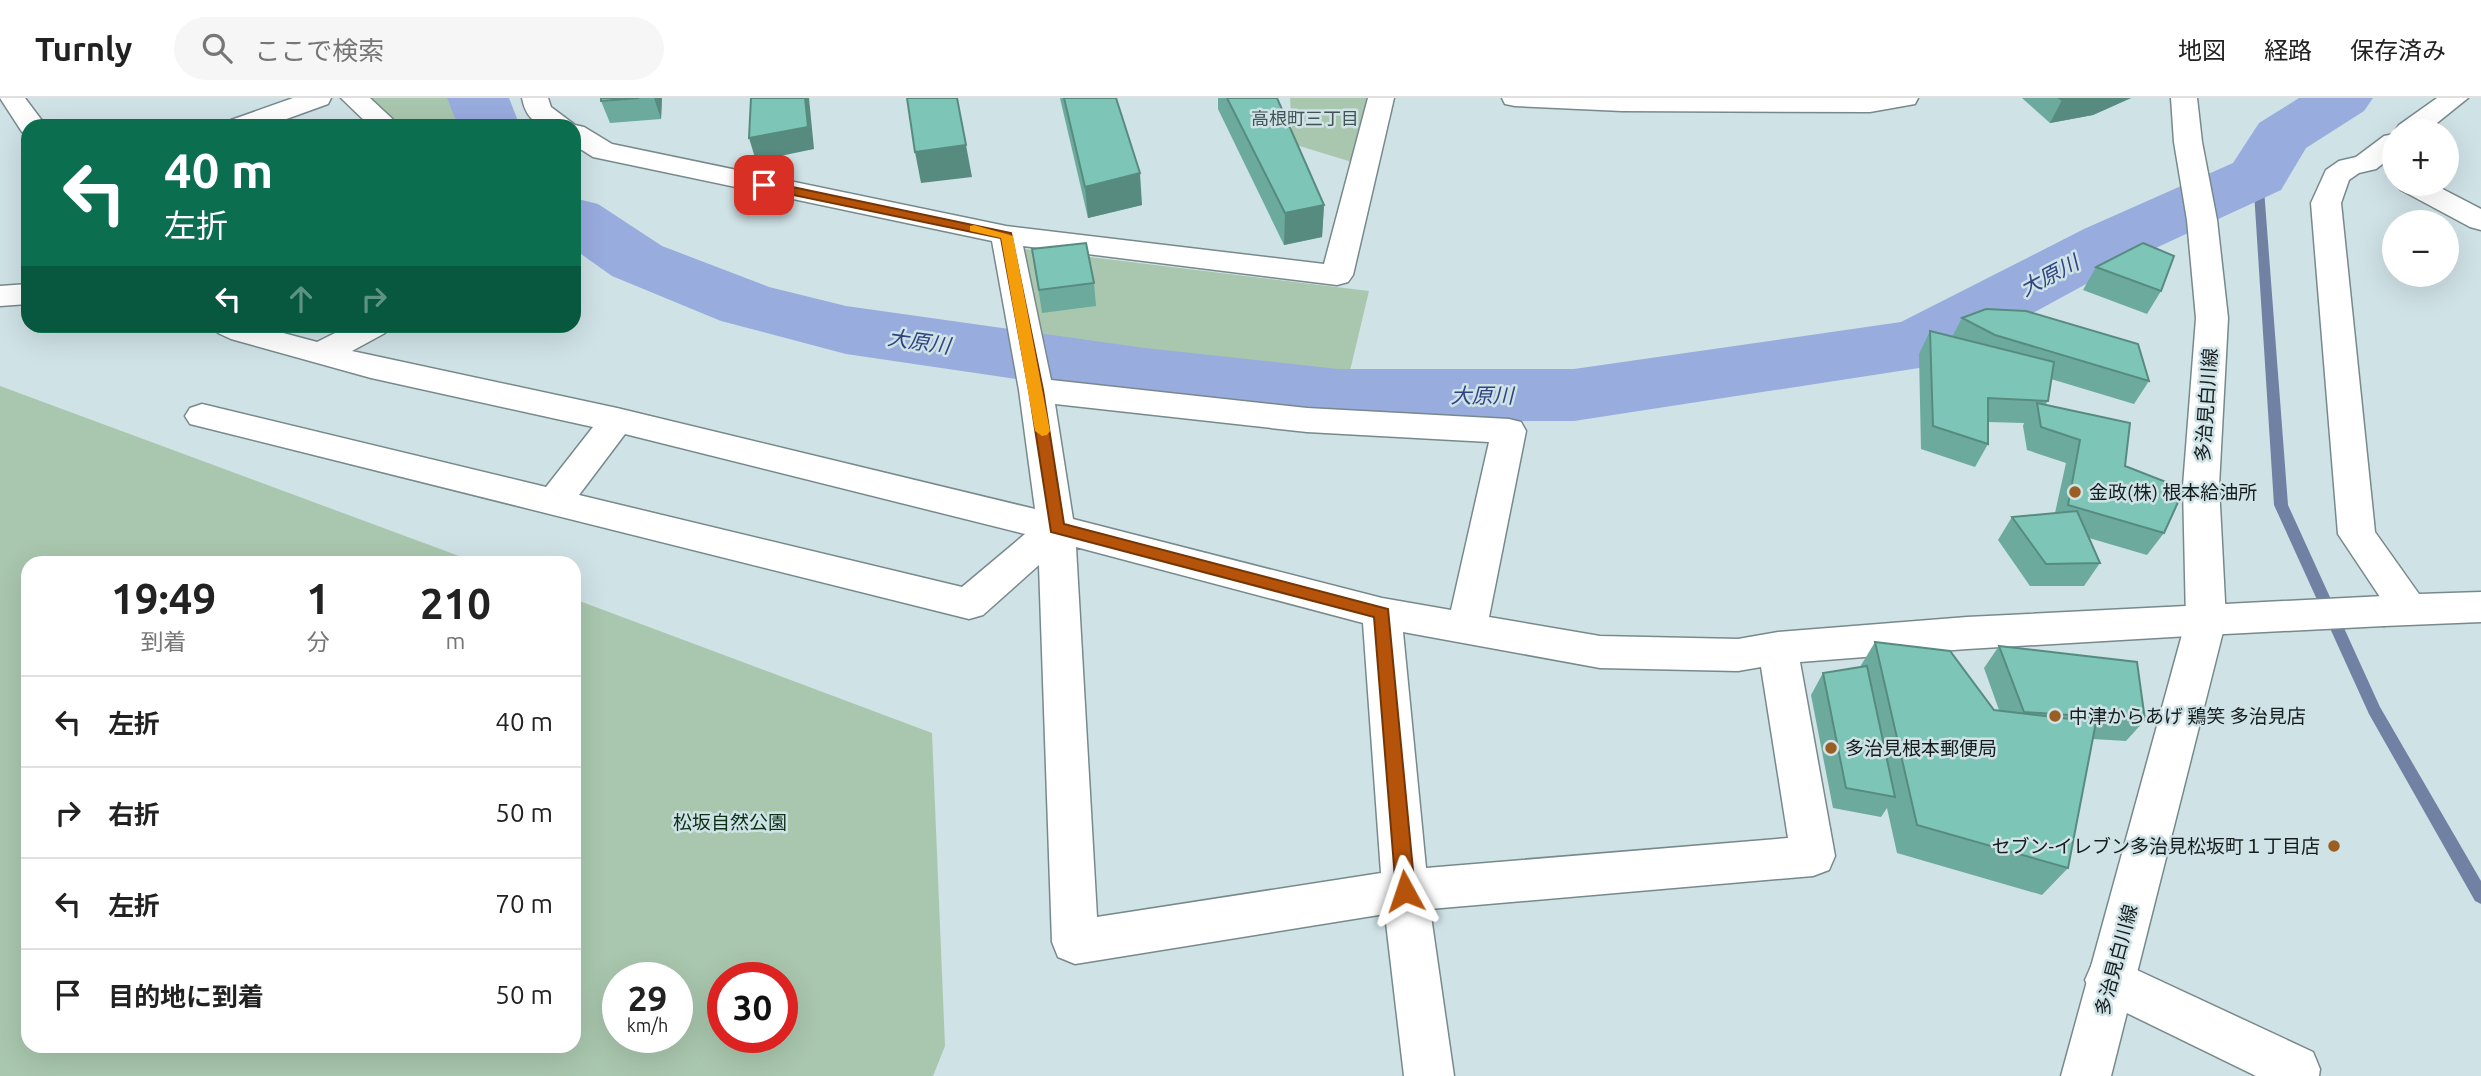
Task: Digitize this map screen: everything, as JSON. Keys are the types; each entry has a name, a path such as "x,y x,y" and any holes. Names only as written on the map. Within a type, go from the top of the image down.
{"street":[{"path":"11,98 27,119"},
{"path":"260,119 318,98"},
{"path":"354,98 378,119"},
{"path":"535,98 538,111 551,119"},
{"path":"581,137 603,151 1006,236 1337,275 1381,98"},
{"path":"1515,98 1622,103 1870,104 1905,98"},
{"name":"多治見白川線","path":"2086,1076 2109,980 2206,620 2201,486 2212,318 2202,220 2188,142 2184,98"},
{"path":"2426,119 2455,98"},
{"path":"2380,169 2349,167 2336,176 2326,203 2357,534 2397,611"},
{"path":"2434,196 2481,221"},
{"path":"1006,236 1036,390 1056,528 1075,942 1405,891 1813,856 1778,648"},
{"path":"0,296 21,294"},
{"path":"246,333 371,367 617,420 1056,528 1382,613 1600,652 1738,655 1778,648 2297,614 2481,607"},
{"path":"321,353 360,333"},
{"path":"1036,390 1307,420 1509,430 1467,628"},
{"path":"202,415 969,604 1056,528"},
{"path":"554,502 617,420"},
{"path":"1382,613 1405,891 1429,1076"},
{"path":"2109,980 2295,1069 2294,1076"}],"green space":[{"path":"364,98 449,98 456,119 390,119"},
{"path":"1290,98 1372,98 1355,163 1293,144"},
{"path":"1024,249 1369,291 1349,375 1041,343"},
{"name":"松坂自然公園","path":"0,386 459,556 21,556 21,1053 581,1053 581,602 932,733 945,1046 933,1076 0,1076"}],"building":[{"path":"601,98 639,98 601,101"},
{"path":"751,98 805,98 808,127 749,138"},
{"path":"907,98 957,98 966,145 915,152"},
{"path":"1064,98 1116,98 1140,173 1085,187"},
{"path":"1227,98 1277,98 1324,205 1285,213"},
{"path":"1086,243 1094,283 1039,290 1032,249"},
{"path":"2143,243 2174,256 2161,291 2096,267"},
{"path":"1986,309 2026,311 2138,344 2149,381 1995,335 1962,318"},
{"path":"1930,331 2054,362 2048,401 1988,398 1988,444 1933,426"},
{"path":"2037,403 2130,423 2125,466 2184,489 2164,533 2068,505 2080,440 2041,427"},
{"path":"2077,511 2100,563 2046,564 2012,517"},
{"path":"1875,642 1950,651 1994,710 2096,722 2068,868 1917,825"},
{"path":"1999,646 2137,662 2145,720 2024,712"},
{"path":"1867,666 1895,797 1846,788 1823,673"}],"waterway":[{"name":"大原川","path":"478,98 486,119"},
{"name":"大原川","path":"581,223 637,261 747,305 846,330 1145,373 1338,395 1574,395 1919,344 2108,244 2258,176 2281,136 2342,98"},
{"path":"2258,176 2281,505 2374,710 2481,896"}],"slow traffic":[{"path":"974,229 1006,236 1042,431"}],"place":[{"name":"金政(株) 根本給油所","path":"2075,492"},
{"name":"中津からあげ 鶏笑 多治見店","path":"2055,716"},
{"name":"多治見根本郵便局","path":"1831,748"},
{"name":"セブン-イレブン多治見松坂町１丁目店","path":"2334,846"}],"district":[{"name":"高根町三丁目","path":"1305,118"}],"route":[{"path":"764,185 1006,236 1036,390 1056,528 1382,613 1405,891"}]}
